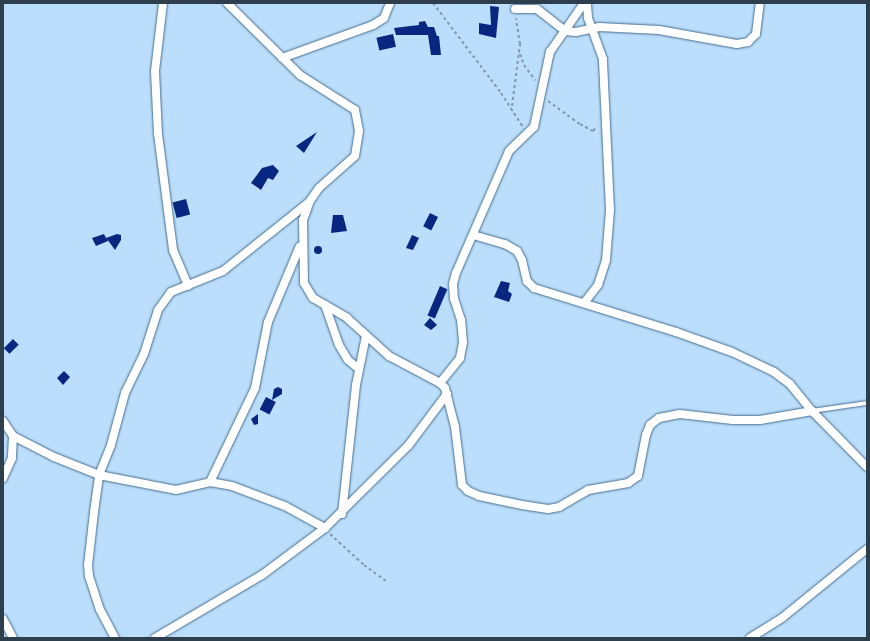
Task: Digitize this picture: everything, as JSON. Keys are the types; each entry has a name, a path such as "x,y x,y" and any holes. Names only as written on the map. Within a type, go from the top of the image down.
{"street":[{"path":"162,3 155,71 158,134 173,250 188,286"},
{"path":"115,638 94,593 88,565 100,475 111,445 125,393 144,354 158,310 171,292 223,271 310,201 323,183 354,158 358,147 357,118 355,110 347,103 312,84 282,58 227,3"},
{"path":"282,58 373,25 384,18 390,3"},
{"path":"440,383 460,358 463,333 454,299 453,284 508,151 528,135 538,115 550,52 584,3"},
{"path":"584,303 598,284 610,235 603,59 592,28 587,3"},
{"path":"516,9 537,9 565,31 576,32 592,28 670,31 737,44 748,42 756,34 760,3"},
{"path":"310,201 303,220 301,244 306,289 313,298 347,318 389,356 440,383 447,394 455,427 462,485 468,491 496,500 548,509 559,507 588,490 628,483 638,476 646,435 650,426 659,418 680,414 733,420 760,420 812,411"},
{"path":"473,235 505,244 517,251 522,260 527,281 534,288 676,332 758,363 790,384 812,411 867,467"},
{"path":"210,482 255,388 268,322 301,244"},
{"path":"325,304 336,340 345,356 359,369"},
{"path":"342,514 359,369 366,336"},
{"path":"155,638 262,575 342,514 408,446 447,394"},
{"path":"3,421 13,436 54,457 100,475 176,490 210,482 232,486 285,506 324,528"},
{"path":"3,478 12,458 13,436"},
{"path":"750,638 782,618 867,549"},
{"path":"3,619 13,638"}],"lane":[{"path":"812,411 867,403"}],"path":[{"path":"433,3 512,108 528,135"},
{"path":"512,108 520,54 516,9"},
{"path":"520,54 524,65 543,94 558,109 594,131 606,115"},
{"path":"324,528 364,566 387,582"}],"building":[{"path":"490,6 499,7 496,38 479,34 479,23 491,25"},
{"path":"425,21 428,27 434,27 437,36 439,36 441,55 431,55 428,35 396,35 394,28 419,25 419,22"},
{"path":"393,34 396,47 379,50 376,38"},
{"path":"317,132 304,153 296,146"},
{"path":"273,165 279,171 273,180 268,178 261,190 251,183 262,168"},
{"path":"186,199 190,214 177,218 172,203"},
{"path":"430,213 438,217 431,230 423,226"},
{"path":"333,215 343,215 347,231 331,233"},
{"path":"104,234 106,238 117,234 121,235 121,240 115,250 107,239 108,241 96,246 92,238"},
{"path":"412,235 419,238 413,250 406,248"},
{"path":"316,246 320,246 322,250 320,254 316,254 314,252 314,248"},
{"path":"501,281 510,283 508,291 512,294 509,302 494,297"},
{"path":"440,286 447,289 435,319 427,315"},
{"path":"430,318 437,325 431,330 424,325"},
{"path":"13,339 19,345 9,354 4,348"},
{"path":"64,371 70,377 63,385 57,378"},
{"path":"278,387 282,389 282,394 272,400 274,389"},
{"path":"266,397 276,402 269,414 260,409"},
{"path":"258,414 258,424 254,425 251,419"}]}
